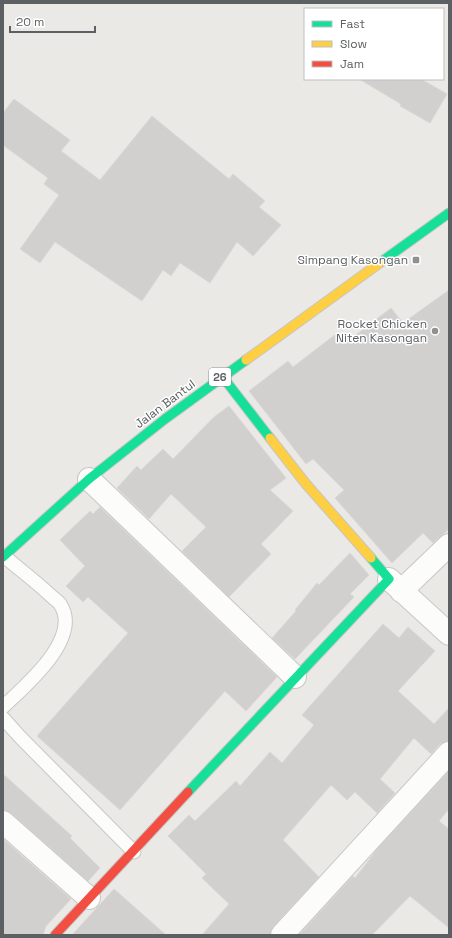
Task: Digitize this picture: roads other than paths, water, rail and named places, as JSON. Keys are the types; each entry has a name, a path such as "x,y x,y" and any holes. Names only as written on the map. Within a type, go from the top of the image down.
{"street":[{"name":"Jalan Bantul","path":"4,557 89,479 165,419 222,376 449,213"},
{"path":"222,376 306,484 395,585 449,634"},
{"path":"89,479 295,677"},
{"path":"55,935 134,852 295,677 395,585 449,544"},
{"path":"282,935 449,753"},
{"path":"3,822 89,898"}],"lane":[{"path":"3,707 23,688 59,646 65,632 66,620 60,604 4,557"},
{"path":"3,718 134,852"}],"place":[{"name":"Simpang Kasongan","path":"416,260"},
{"name":"Rocket Chicken Niten Kasongan","path":"435,331"}]}
